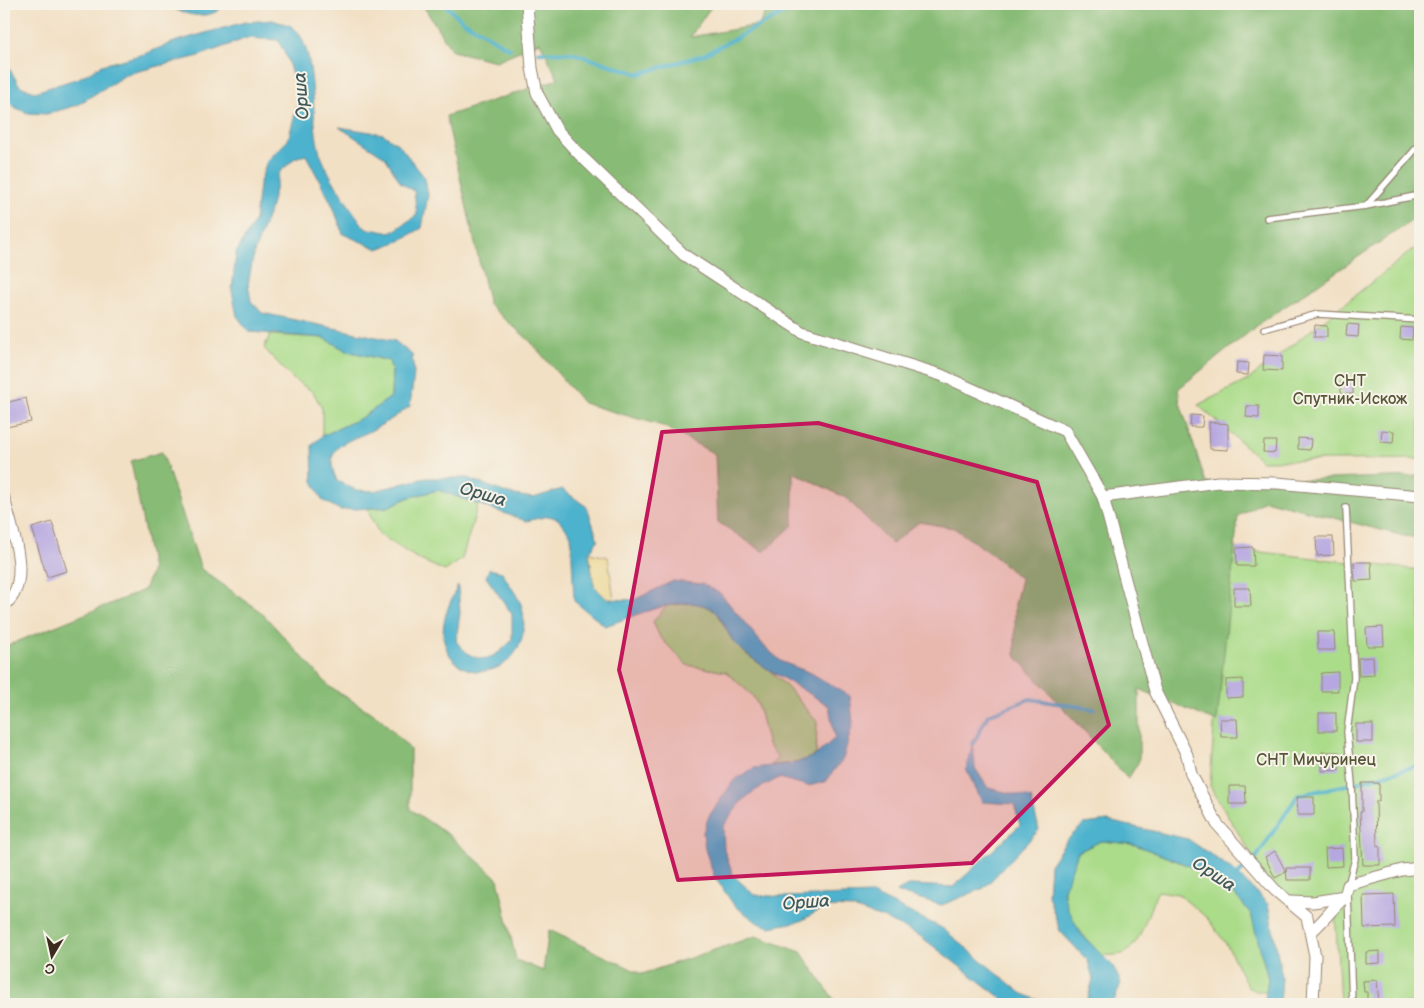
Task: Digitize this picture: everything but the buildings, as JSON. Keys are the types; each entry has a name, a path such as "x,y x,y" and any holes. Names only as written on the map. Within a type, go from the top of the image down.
{"street":[{"path":"527,4 532,68 537,93 557,130 580,155 684,255 802,332 941,375 1065,431 1103,497 1155,691 1187,755 1191,774 1217,824 1275,890 1291,901 1307,917 1315,956 1313,1004"},
{"path":"1103,497 1218,482 1286,484 1420,496"},
{"path":"4,498 18,557 19,582 14,596 4,605"},
{"path":"1311,932 1324,922 1331,909 1345,897 1348,885 1402,870 1420,868"},
{"path":"1291,901 1313,902 1345,897"}],"lane":[{"path":"1366,206 1420,144"},
{"path":"1267,218 1366,206 1420,195"},
{"path":"1264,329 1318,314 1420,320"},
{"path":"1346,508 1354,678 1347,732 1352,784 1355,859 1348,885 1352,1004"}],"highlighted area":[{"path":"818,423 1037,482 1109,725 972,863 678,880 619,670 662,432"}],"green space":[{"path":"422,4 713,4 690,37 759,25 769,4 1420,4 1420,215 1258,325 1178,389 1180,403 1206,483 1420,476 1420,538 1404,536 1265,500 1238,516 1217,722 1139,689 1139,761 1128,779 1015,655 1015,604 1021,579 993,555 954,528 919,522 892,544 846,498 793,472 793,525 764,552 718,522 715,454 663,426 583,403 530,341 489,305 446,116 558,79 540,42 496,61 452,51"},
{"name":"СНТ Спутник-Искож","path":"1420,244 1420,459 1262,461 1198,405 1248,380"},
{"path":"270,335 324,338 347,351 389,361 392,371 391,397 361,418 322,436 322,408 313,392 293,379 264,348"},
{"path":"162,452 201,569 261,612 330,687 380,718 410,749 410,809 450,836 498,879 516,960 543,971 549,930 642,974 756,936 801,952 837,1004 4,1004 4,647 144,590 152,570 131,461"},
{"path":"438,490 478,504 462,559 445,571 418,559 379,534 367,509 388,507 407,498"},
{"name":"СНТ Мичуринец","path":"1226,548 1420,570 1420,1004 1340,1004 1335,907 1274,892 1210,786"},
{"path":"698,602 715,611 736,645 767,668 789,689 817,722 816,755 796,763 771,765 778,757 768,745 758,705 752,695 726,672 687,665 660,637 653,622 666,606"},
{"path":"1101,841 1133,844 1187,865 1233,893 1251,913 1268,979 1266,991 1255,991 1248,987 1227,945 1207,918 1178,894 1158,891 1139,936 1129,950 1122,954 1102,955 1083,935 1072,919 1065,901 1064,892 1067,877 1078,852"}],"sand":[{"path":"589,553 608,557 614,600 607,600 594,586"}],"water":[{"path":"167,4 185,4 191,7 225,4 213,13 197,15 181,12"},
{"name":"Орша","path":"273,20 294,28 302,39 310,70 317,143 321,156 335,184 365,228 391,233 417,215 414,191 401,183 385,157 339,127 383,134 399,145 425,178 428,195 422,228 399,241 378,249 343,234 333,206 306,155 295,158 279,173 271,206 254,253 248,284 251,301 262,313 395,341 412,355 414,373 410,406 383,424 340,446 332,459 337,481 356,490 374,491 425,478 467,478 509,494 533,498 562,489 587,507 598,540 589,553 594,586 607,599 634,600 673,581 703,584 721,594 764,646 782,662 811,673 850,696 853,723 843,759 825,782 808,786 779,778 754,791 740,803 723,827 724,850 733,875 754,895 787,897 872,894 942,928 1021,993 1047,1004 1009,1004 920,936 885,919 853,908 825,907 801,921 770,927 758,923 734,905 714,876 705,849 703,832 709,816 734,780 754,768 796,763 816,755 835,738 829,706 746,654 734,642 714,611 703,605 690,603 675,604 660,607 605,626 574,601 571,535 558,519 549,516 526,521 438,490 407,498 388,507 340,510 322,500 313,481 312,445 322,436 361,418 391,397 392,371 389,361 347,351 324,338 249,332 237,316 232,291 236,253 255,220 259,185 267,161 288,140 299,99 287,58 278,40 247,38 199,56 127,74 77,105 47,114 27,113 16,108 4,97 4,60 20,86 35,92 79,78 102,65 144,54 177,41 245,22"},
{"path":"489,569 502,572 517,597 523,612 523,634 516,651 505,663 491,670 476,671 462,667 451,656 443,633 447,611 458,585 460,613 456,641 463,649 470,655 484,659 498,653 512,640 512,614 486,577"},
{"path":"973,744 975,768 988,788 1031,798 1039,830 984,888 942,905 896,892 910,885 953,887 1020,825 1014,804 982,802 966,769"},
{"name":"Орша","path":"1108,821 1188,839 1233,870 1268,904 1282,977 1280,1004 1264,1004 1268,979 1251,914 1233,893 1187,865 1133,844 1101,841 1078,852 1063,892 1068,909 1081,934 1113,966 1121,983 1113,1004 1078,1004 1087,1002 1093,979 1088,961 1060,931 1048,895 1050,865 1067,840 1084,824"}],"waterway":[{"path":"444,4 463,21 510,49"},
{"path":"538,52 572,53 639,74 703,55 802,4"},
{"path":"973,744 988,715 1030,699 1094,709"},
{"path":"1254,861 1298,795 1352,784 1420,765"},
{"name":"Орша","path":"1235,877 1245,868"}]}
